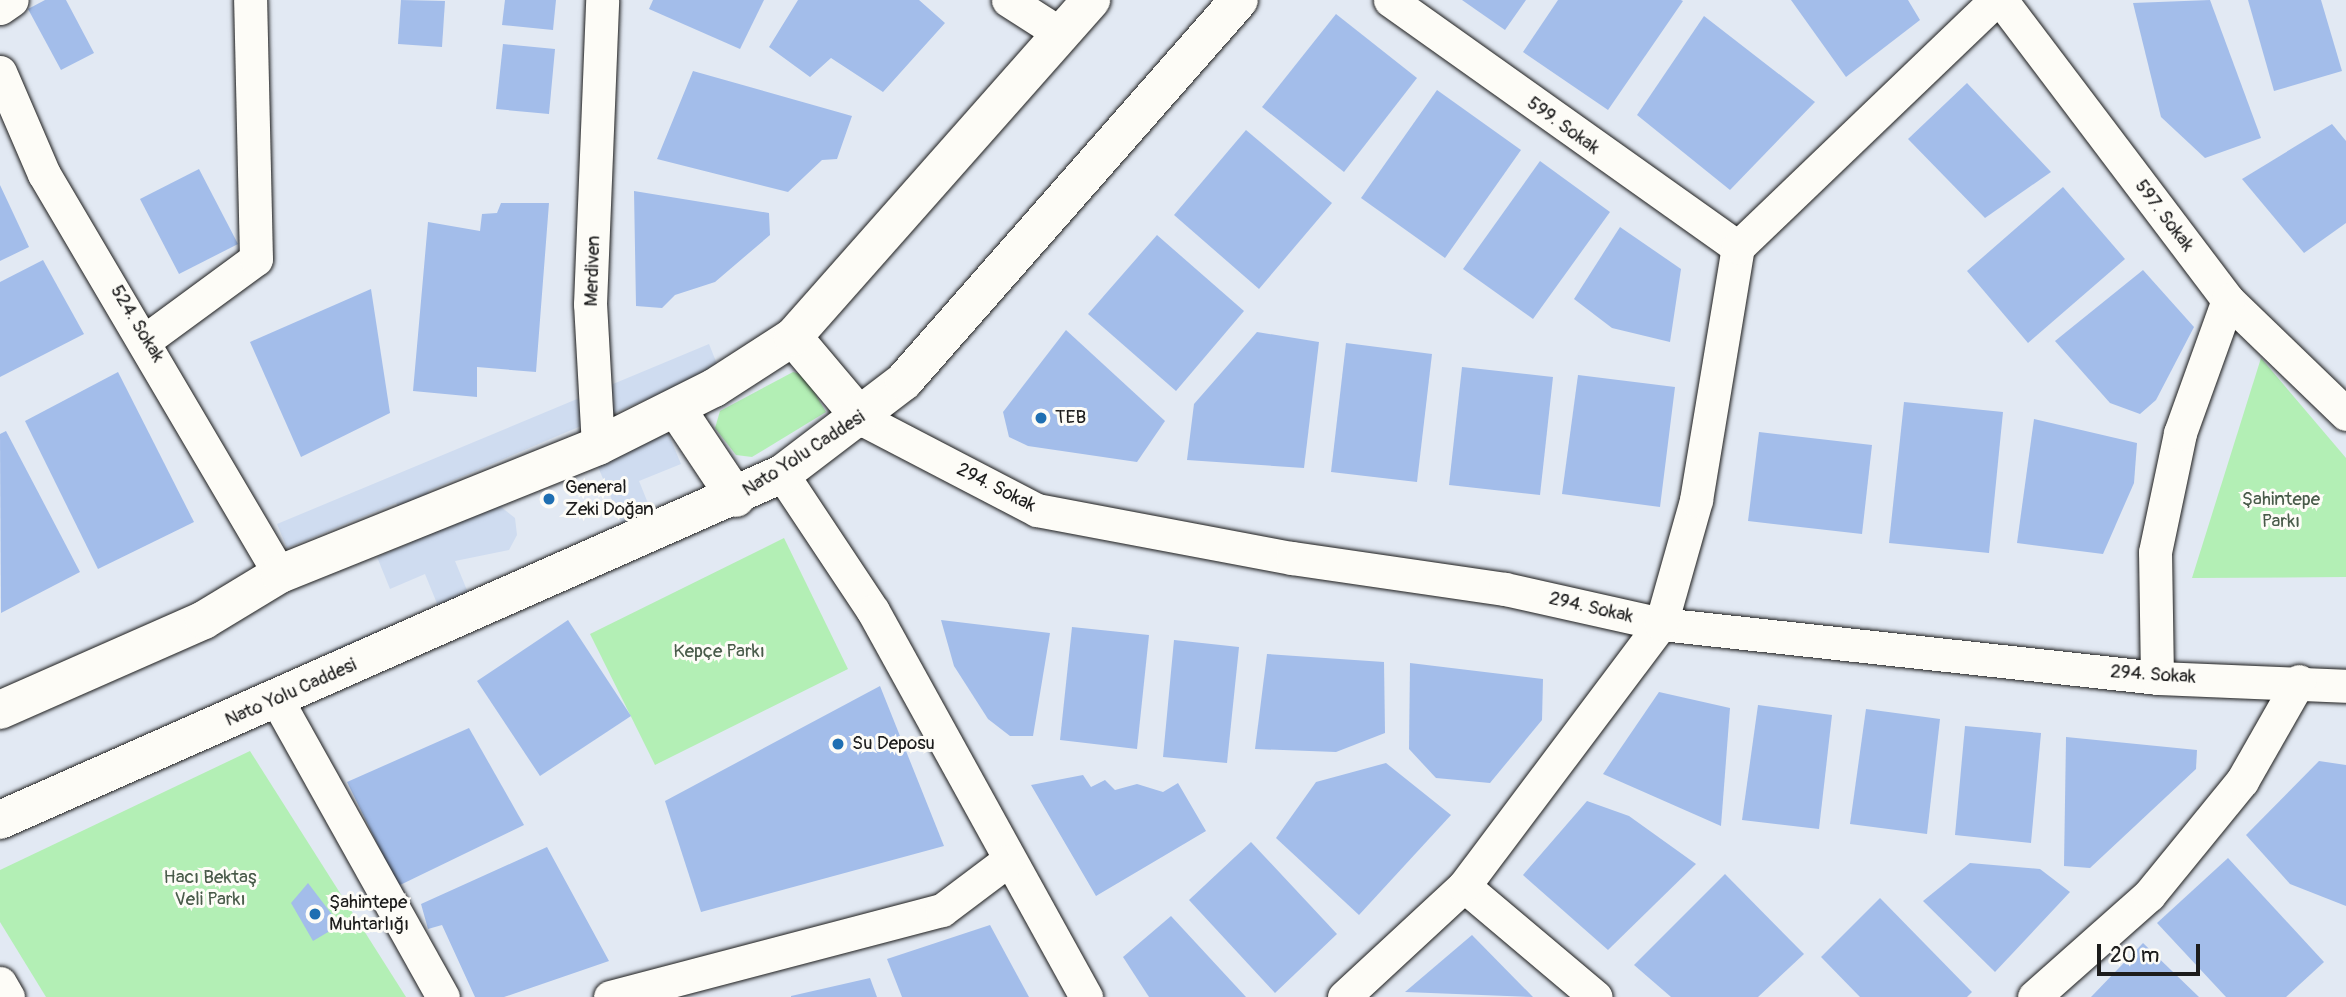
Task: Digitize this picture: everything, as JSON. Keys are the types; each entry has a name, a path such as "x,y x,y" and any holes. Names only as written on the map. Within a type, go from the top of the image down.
{"main road":[{"path":"0,710 204,620 281,574 598,446 676,408 793,337 1091,0"},
{"name":"Nato Yolu Caddesi","path":"0,820 736,498 782,474 862,419 904,381 1238,0"},
{"path":"793,337 862,419"},
{"path":"676,408 736,498"}],"street":[{"path":"0,8 12,0"},
{"path":"147,339 256,259 250,0"},
{"name":"Merdiven","path":"598,446 590,303 602,95 602,0"},
{"path":"1008,0 1061,34"},
{"name":"599. Sokak","path":"1390,0 1738,247"},
{"path":"1344,997 1464,886 1661,624 1696,500 1738,247 1998,0"},
{"name":"597. Sokak","path":"1998,0 2228,300 2346,414"},
{"name":"524. Sokak","path":"0,72 44,174 147,339 281,574"},
{"path":"2157,678 2155,552 2180,433 2228,300"},
{"name":"294. Sokak","path":"862,419 1037,510 1505,589 1661,624 2157,678 2300,681 2346,686"},
{"path":"782,474 873,611 1007,861 1086,997"},
{"path":"2034,997 2149,895 2242,780 2300,681"},
{"path":"277,700 443,997"},
{"path":"610,997 942,910 1007,861"},
{"path":"1464,886 1596,997"},
{"path":"0,983 8,997"}],"shaded area":[{"path":"709,344 719,369 612,414 627,450 668,433 681,464 639,481 654,518 338,674 329,651 438,606 425,574 390,589 377,557 412,542 396,503 287,548 277,524","holes":["581,426 624,529 469,595 455,561 509,550 517,535 515,518 496,503 443,528 428,491"]}],"green space":[{"name":"Şahintepe Parkı","path":"2261,358 2346,458 2346,577 2192,578"},
{"path":"793,372 804,375 826,412 752,457 736,455 715,428 720,411"},
{"name":"Kepçe Parkı","path":"784,538 848,669 655,765 590,634"},
{"name":"Hacı Bektaş Veli Parkı","path":"250,751 406,997 46,997 0,922 0,870"}],"building":[{"path":"45,0 66,0 94,53 61,70 28,9"},
{"path":"401,0 445,1 442,47 398,44"},
{"path":"505,0 556,0 553,30 502,25"},
{"path":"653,0 764,0 740,49 649,9"},
{"path":"798,0 919,0 945,23 883,92 831,58 810,77 769,47"},
{"path":"1462,0 1526,0 1505,30"},
{"path":"1558,0 1683,1 1608,110 1523,52"},
{"path":"1791,0 1908,0 1920,20 1846,77"},
{"path":"2210,0 2261,138 2205,158 2161,117 2133,3"},
{"path":"2248,0 2321,0 2342,71 2274,91"},
{"path":"1336,14 1417,78 1344,172 1262,107"},
{"path":"1704,16 1815,102 1730,190 1637,115"},
{"path":"503,44 555,49 549,114 496,109"},
{"path":"693,71 852,116 837,159 822,160 788,192 657,159"},
{"path":"1967,83 2051,172 1985,218 1908,139"},
{"path":"1437,90 1521,150 1445,258 1361,198"},
{"path":"2332,124 2346,141 2346,223 2304,253 2242,179"},
{"path":"1246,130 1332,203 1259,289 1174,215"},
{"path":"1540,161 1610,212 1533,319 1463,269"},
{"path":"199,169 238,244 179,274 140,199"},
{"path":"0,185 29,247 0,261"},
{"path":"2063,187 2125,259 2028,343 1967,271"},
{"path":"634,191 769,213 770,235 715,282 675,295 662,308 636,306"},
{"path":"501,203 549,203 536,372 477,367 477,397 413,391 428,222 480,231 482,214 497,213"},
{"path":"1620,227 1681,269 1670,342 1612,328 1574,299"},
{"path":"1157,235 1244,311 1176,391 1088,314"},
{"path":"43,260 84,334 0,377 0,282"},
{"path":"2143,270 2194,327 2156,400 2140,414 2110,403 2055,341"},
{"path":"371,289 390,413 301,457 250,342"},
{"path":"1066,330 1165,421 1137,462 1028,446 1009,437 1003,412"},
{"path":"1257,332 1319,342 1304,468 1187,460 1194,404"},
{"path":"1346,343 1432,354 1417,482 1331,472"},
{"path":"1462,367 1553,377 1540,495 1449,485"},
{"path":"118,372 194,522 98,569 25,421"},
{"path":"1578,375 1675,387 1660,507 1562,494"},
{"path":"1904,402 2003,412 1989,553 1889,543"},
{"path":"2034,419 2137,443 2134,483 2103,554 2017,543"},
{"path":"6,431 80,572 1,613 0,434"},
{"path":"1759,432 1872,445 1862,534 1748,521"},
{"path":"568,620 631,716 540,776 477,681"},
{"path":"941,620 1050,633 1033,736 1010,736 988,719 954,666"},
{"path":"1072,627 1149,635 1137,749 1060,740"},
{"path":"1174,640 1239,647 1227,763 1163,757"},
{"path":"1267,654 1384,662 1385,733 1336,752 1255,749"},
{"path":"1410,663 1543,679 1542,720 1490,783 1436,778 1409,749"},
{"name":"Su Deposu","path":"880,686 944,846 701,912 665,801"},
{"path":"1659,692 1730,708 1721,826 1603,774"},
{"path":"1758,705 1832,715 1819,829 1742,820"},
{"path":"1866,709 1940,719 1927,834 1850,824"},
{"path":"1965,726 2041,733 2031,843 1955,835"},
{"path":"469,728 524,825 398,886 347,782"},
{"path":"2066,737 2197,750 2196,769 2090,868 2064,866"},
{"path":"2319,761 2346,765 2346,906 2290,884 2246,835"},
{"path":"1386,763 1451,815 1359,915 1276,838 1316,782"},
{"path":"1083,775 1091,787 1105,780 1115,790 1137,784 1163,792 1178,783 1206,831 1096,896 1031,785"},
{"path":"1587,801 1629,816 1696,864 1608,950 1523,875"},
{"path":"1251,842 1337,934 1275,993 1189,900"},
{"path":"547,847 609,961 504,997 475,997 442,925 428,929 421,904"},
{"path":"2228,858 2324,962 2286,997 2226,997 2157,923"},
{"path":"1970,863 2040,869 2070,892 1995,972 1923,901"},
{"path":"1725,874 1804,954 1758,997 1671,997 1634,965"},
{"name":"Şahintepe Muhtarlığı","path":"308,883 340,925 313,941 291,903"},
{"path":"1880,898 1972,992 1967,997 1860,997 1821,957"},
{"path":"1171,916 1246,997 1149,997 1123,957"},
{"path":"990,925 1029,997 902,997 887,959"},
{"path":"1472,935 1533,997 1405,992"},
{"path":"2143,943 2199,997 2091,997"},
{"path":"870,978 877,997 791,997 791,996"}],"place":[{"name":"TEB","path":"1041,418"},
{"name":"General Zeki Doğan","path":"549,499"},
{"name":"Su Deposu","path":"838,744"},
{"name":"Şahintepe Muhtarlığı","path":"315,914"}]}
